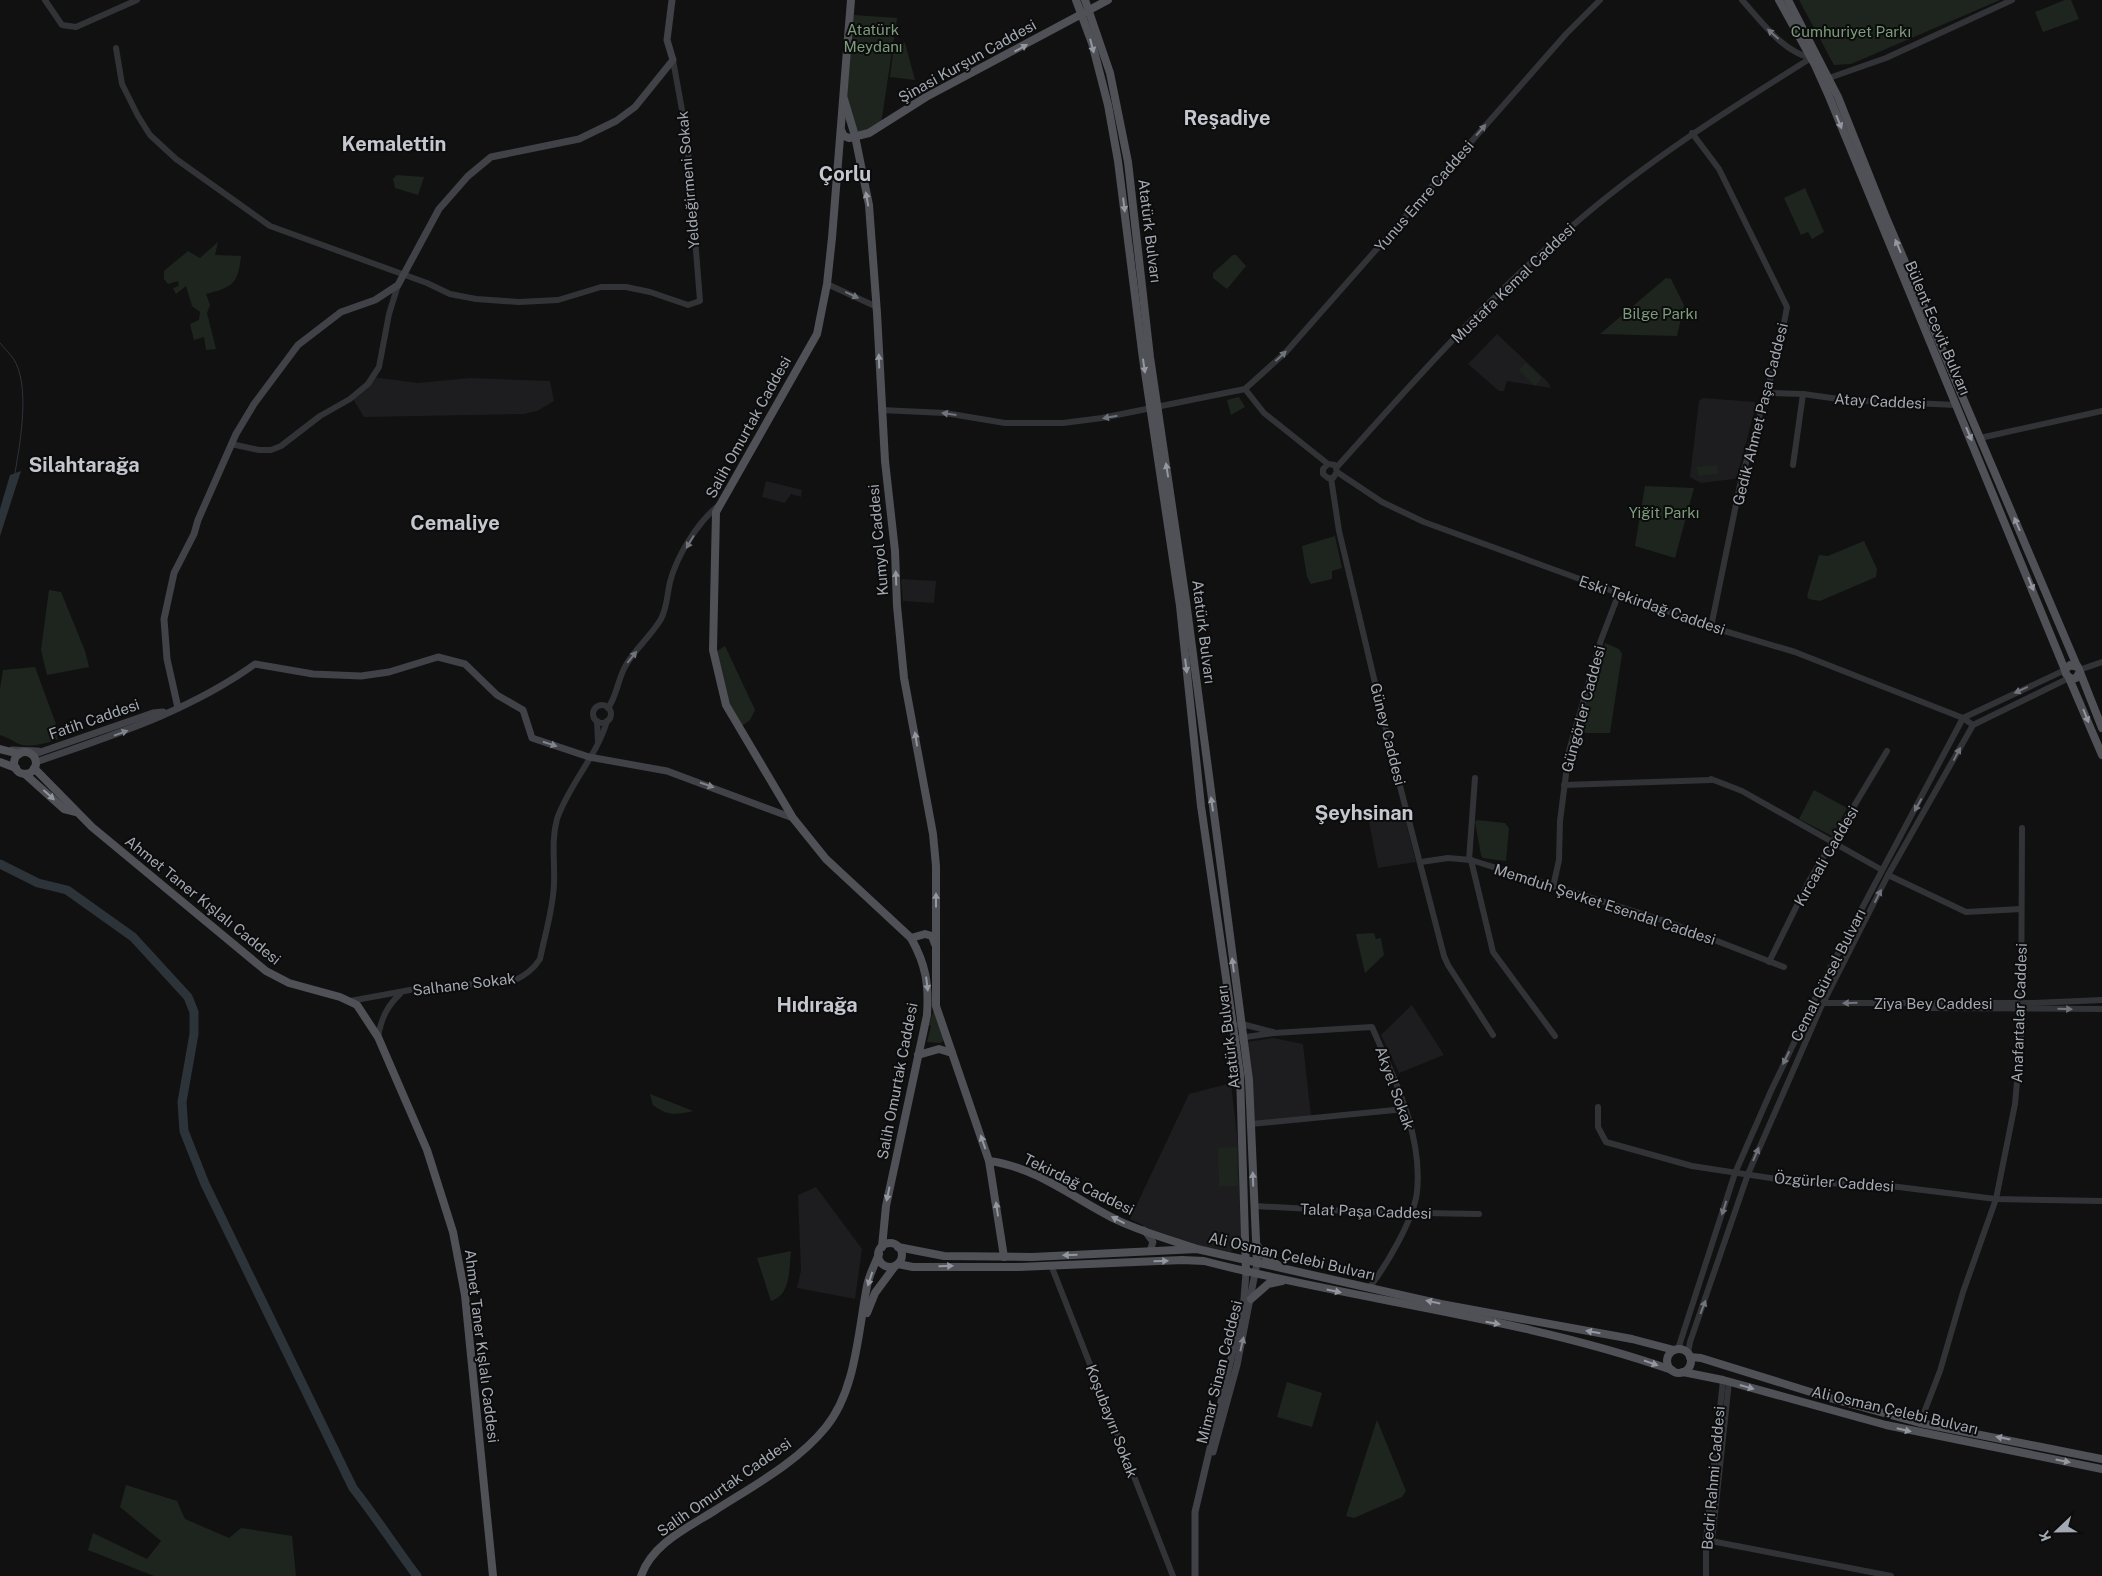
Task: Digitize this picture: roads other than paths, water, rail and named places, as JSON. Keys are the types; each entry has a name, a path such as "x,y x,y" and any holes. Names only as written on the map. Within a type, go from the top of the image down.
{"main road":[{"path":"178,708 168,659 164,619 174,573 194,534 198,520 231,444 254,404 298,345 341,312 375,300 398,285 439,209 468,176 490,157 554,146 579,139 602,129 635,107 673,60 667,40 672,0"},
{"name":"Salih Omurtak Caddesi","path":"641,1576 649,1561 665,1543 766,1478 803,1450 833,1418 842,1398 857,1341 868,1284 880,1250 886,1206 927,1014 928,982 920,955 911,938 826,859 793,818 726,705 713,650 716,512 816,334 826,284 840,144 850,0"},
{"name":"Atatürk Bulvarı","path":"1076,0 1092,43 1108,105 1118,161 1200,710 1238,1024 1247,1247 1246,1272"},
{"name":"Atatürk Bulvarı","path":"1085,0 1110,73 1128,162 1154,409 1180,606 1201,806 1238,1024"},
{"name":"Şinasi Kurşun Caddesi","path":"840,144 869,133 926,97 1108,0"},
{"name":"Bülent Ecevit Bulvarı","path":"1779,0 1815,59"},
{"name":"Bülent Ecevit Bulvarı","path":"1788,0 1831,92 2079,669 2102,728"},
{"path":"1815,59 1829,78 1831,92"},
{"name":"Kumyol Caddesi","path":"843,87 844,101 856,139 869,205 877,307 881,410 904,678 933,834 936,1006 947,1041"},
{"name":"Bülent Ecevit Bulvarı","path":"1831,92 1894,258 2102,755"},
{"path":"841,130 844,136 856,139"},
{"name":"Fatih Caddesi","path":"34,762 44,751 153,713 166,712 192,704 255,664 313,674 361,676 389,672 438,657 465,664 497,695 523,710 532,738 589,757"},
{"path":"2066,670 2070,665 2079,669 2076,678 2069,678"},
{"path":"1191,713 1200,710"},
{"name":"Fatih Caddesi","path":"34,762 151,722 166,712"},
{"path":"3,750 44,751"},
{"path":"3,750 19,754 27,752 76,812"},
{"path":"16,768 15,758 19,754"},
{"path":"589,757 667,772 793,818"},
{"path":"0,762 16,768 25,774 64,809 76,812"},
{"path":"25,774 34,762"},
{"name":"Ahmet Taner Kışlalı Caddesi","path":"76,812 266,971 289,983 350,1001 362,1011 378,1037 427,1150 445,1203 458,1256 465,1295 493,1576"},
{"path":"911,938 925,934 932,936 936,949"},
{"name":"Atatürk Bulvarı","path":"1239,1038 1251,1124 1256,1274"},
{"path":"920,1042 932,1046 947,1041 952,1053 989,1161 1006,1267"},
{"path":"918,1055 939,1049 952,1053"},
{"name":"Tekirdağ Caddesi","path":"989,1161 1005,1163 1054,1184 1116,1219 1196,1249"},
{"path":"1144,1230 1153,1242 1150,1251"},
{"path":"857,1341 875,1293 896,1265 902,1257 898,1247 892,1243 880,1250 883,1264 896,1265"},
{"path":"1256,1244 1266,1258 1286,1270"},
{"name":"Ali Osman Çelebi Bulvarı","path":"898,1247 944,1256 1004,1257 1196,1249 1441,1304 1632,1339 1676,1350"},
{"path":"1229,1257 1238,1254 1247,1247"},
{"name":"Ali Osman Çelebi Bulvarı","path":"896,1265 913,1267 1006,1267 1182,1260 1204,1261 1286,1281 1510,1326 1621,1352 1672,1370"},
{"name":"Mimar Sinan Caddesi","path":"1195,1576 1195,1512 1244,1299 1246,1272"},
{"name":"Mimar Sinan Caddesi","path":"1203,1475 1211,1462 1237,1366 1256,1274"},
{"path":"1251,1299 1268,1284 1286,1281"},
{"path":"1676,1350 1689,1355 1691,1364 1683,1372 1672,1370 1668,1360 1676,1350"},
{"name":"Ali Osman Çelebi Bulvarı","path":"1689,1355 1833,1399 1920,1423 2102,1458"},
{"name":"Ali Osman Çelebi Bulvarı","path":"1683,1372 1726,1381 1886,1425 2102,1469"}],"street":[{"path":"45,0 62,25 76,27 137,0"},
{"name":"Yunus Emre Caddesi","path":"1245,390 1286,352 1566,34 1600,0"},
{"path":"1742,0 1770,32 1793,50 1815,59"},
{"path":"1829,78 1886,58 2012,0"},
{"path":"116,48 122,84 150,135 176,159 270,226 405,275"},
{"name":"Mustafa Kemal Caddesi","path":"1331,478 1482,311 1537,256 1573,225 1692,133 1815,59"},
{"name":"Yeldeğirmeni Sokak","path":"405,275 450,294 484,300 524,302 558,300 601,287 626,287 650,292 688,305 700,301 687,138 673,60"},
{"name":"Gedik Ahmet Paşa Caddesi","path":"1692,133 1719,168 1787,307 1782,336 1767,393 1741,480 1711,627"},
{"path":"826,284 877,307"},
{"path":"231,444 259,450 271,450 281,446 320,416 350,399 368,384 379,366 389,314 398,285"},
{"path":"881,410 945,413 1005,423 1063,423 1154,409 1245,390 1264,413 1328,464"},
{"name":"Atay Caddesi","path":"1767,393 1803,394 1846,400 1956,404"},
{"path":"1793,465 1803,394"},
{"path":"1980,438 2102,411"},
{"name":"Eski Tekirdağ Caddesi","path":"1328,464 1382,502 1424,522 1711,627 1795,652 1963,718 1973,725"},
{"name":"Güney Caddesi","path":"1328,464 1323,471 1324,476 1331,478 1339,531 1394,763 1448,965 1493,1035"},
{"path":"610,705 600,705 595,708 593,717 602,723 608,721 611,713 610,705 626,664 661,619 666,608 670,582 678,562 695,532 712,510 720,504"},
{"name":"Güngörler Caddesi","path":"1553,887 1559,860 1568,751 1601,640 1618,593"},
{"path":"2079,669 2102,662"},
{"path":"1963,718 2066,670"},
{"path":"1973,725 2069,678"},
{"name":"Cemal Gürsel Bulvarı","path":"1676,1350 1735,1173 1771,1091 1816,996 1963,718"},
{"path":"597,721 598,742"},
{"name":"Salhane Sokak","path":"350,1001 400,994 421,988 513,981 522,977 535,966 540,959 552,906 554,884 553,849 557,821 572,786 608,721"},
{"name":"Cemal Gürsel Bulvarı","path":"1689,1355 1690,1342 1748,1174 1823,1003 1888,875 1973,725"},
{"name":"Kırcaali Caddesi","path":"1769,962 1802,895 1832,841 1887,751"},
{"path":"1475,778 1470,860 1493,952 1555,1036"},
{"path":"1564,785 1711,779 1742,791 1882,870"},
{"name":"Anafartalar Caddesi","path":"1920,1423 1940,1370 1963,1292 1996,1199 2015,1104 2022,1006 2022,828"},
{"name":"Memduh Şevket Esendal Caddesi","path":"1421,862 1448,858 1470,860 1677,925 1784,967"},
{"path":"1888,875 1966,912 2022,909"},
{"path":"378,1037 380,1026 389,1004 400,994"},
{"name":"Ziya Bey Caddesi","path":"1929,1008 2022,1006 2102,1000"},
{"name":"Ziya Bey Caddesi","path":"1823,1003 2102,1009"},
{"path":"1238,1024 1274,1033"},
{"name":"Akyel Sokak","path":"1274,1033 1372,1028 1405,1109 1416,1158 1417,1194 1412,1211 1393,1255 1369,1288"},
{"path":"1239,1038 1274,1033"},
{"name":"Özgürler Caddesi","path":"1598,1107 1598,1128 1606,1142 1692,1166 1796,1182 1922,1189 1996,1199 2102,1201"},
{"path":"1251,1124 1405,1109"},
{"name":"Talat Paşa Caddesi","path":"1254,1206 1366,1212 1412,1211 1422,1214 1479,1214"},
{"name":"Koşubayırı Sokak","path":"1051,1265 1173,1576"},
{"name":"Bedri Rahmi Caddesi","path":"1706,1576 1726,1381"},
{"path":"1709,1540 1891,1576"}],"waterway":[{"path":"0,343 13,358 22,383 23,414 15,473"},
{"path":"0,864 38,883 67,890 133,937 188,997 194,1012 194,1034 182,1102 184,1131 205,1184 353,1488 417,1576"}],"district":[{"name":"Reşadiye","path":"1227,118"},
{"name":"Kemalettin","path":"394,144"},
{"name":"Çorlu","path":"845,174"},
{"name":"Silahtarağa","path":"84,465"},
{"name":"Cemaliye","path":"455,523"},
{"name":"Şeyhsinan","path":"1364,813"},
{"name":"Hıdırağa","path":"817,1005"}],"park label":[{"name":"Cumhuriyet Parkı","path":"1851,31"},
{"name":"Atatürk Meydanı","path":"873,38"},
{"name":"Bilge Parkı","path":"1660,313"},
{"name":"Yiğit Parkı","path":"1664,512"}]}
